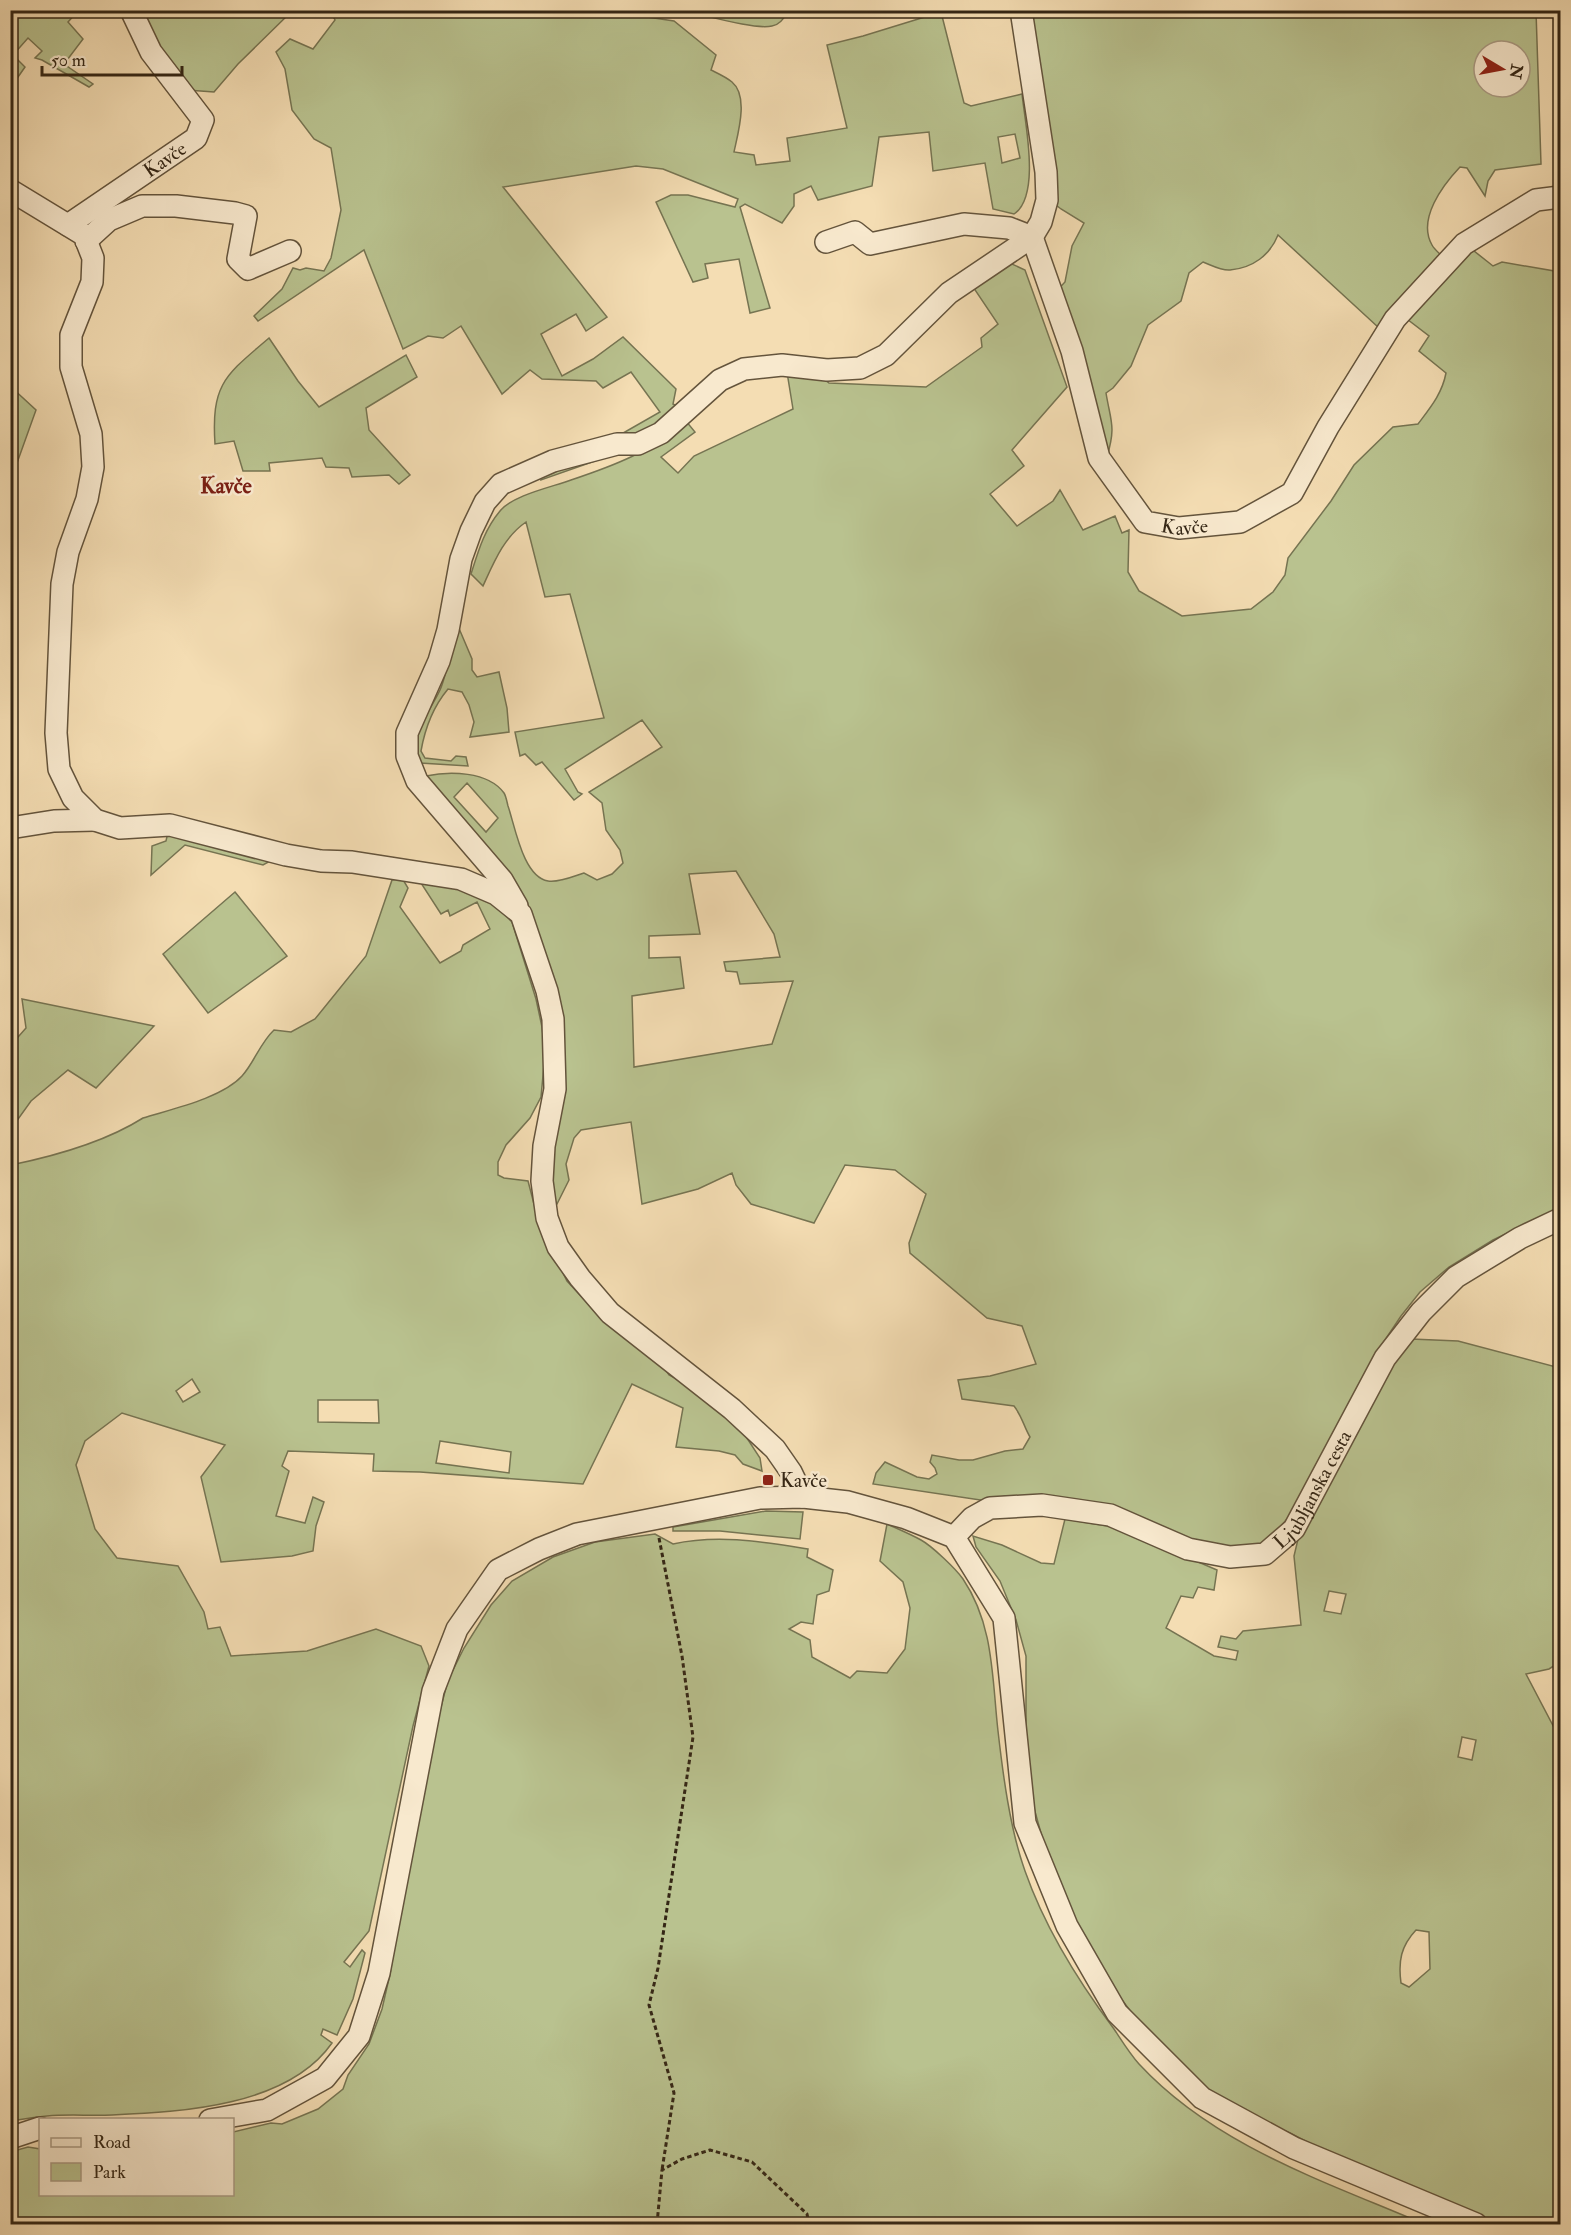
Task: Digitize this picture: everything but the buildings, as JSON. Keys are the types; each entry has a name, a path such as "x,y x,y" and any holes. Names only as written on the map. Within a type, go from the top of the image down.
{"street":[{"name":"Kavče","path":"68,225 196,138 203,120 151,52 131,10"},
{"path":"804,1497 792,1472 775,1449 732,1409 610,1313 580,1278 558,1247 547,1218 542,1181 544,1146 555,1089 553,1019 547,991 521,914 502,880 417,781 406,756 407,733 439,661 448,630 461,559 471,531 484,502 501,484 553,461 617,444 638,444 661,433 720,380 744,369 782,365 827,370 860,368 886,355 949,293 1032,237 1041,222 1047,200 1046,172 1021,10"},
{"path":"10,190 84,235 93,258 92,282 71,335 71,367 91,434 93,467 87,499 68,552 62,584 56,733 59,770 73,798 95,820"},
{"name":"Kavče","path":"1032,237 1072,351 1099,458 1145,522 1179,528 1240,522 1292,493 1328,427 1395,319 1464,244 1536,200 1560,196"},
{"name":"Kavče","path":"86,241 109,220 142,206 176,206 246,216 238,259 248,269 290,251"},
{"path":"826,243 855,232 870,244 964,224 1009,228 1032,237"},
{"path":"10,828 54,821 95,820 120,828 170,825 286,855 352,862 461,879 496,894 521,914"},
{"name":"Ljubljanska cesta","path":"954,1537 972,1518 990,1508 1042,1505 1110,1515 1188,1549 1230,1557 1265,1554 1294,1529 1385,1358 1421,1312 1456,1277 1520,1238 1560,1219"},
{"path":"221,2118 267,2110 325,2078 359,2036 379,1973 433,1691 457,1629 498,1570 539,1549 577,1534 760,1498 804,1497 848,1502 906,1518 954,1537 1004,1618 1025,1823 1067,1926 1117,2013 1202,2098 1294,2148 1476,2224"},
{"path":"10,2138 39,2128"}],"path":[{"path":"656,1519 682,1656 693,1737 658,1968 649,2005 674,2093 662,2170 657,2224"},
{"path":"662,2170 682,2159 710,2150 752,2162 807,2214 809,2224"}],"green space":[{"path":"11,10 78,11 68,22 83,39 64,64 93,84 89,87 35,58 42,51 28,38 13,55 25,67 11,87"},
{"path":"623,10 634,15 674,21 716,55 711,70 730,80 737,88 741,115 734,152 754,155 756,165 790,161 787,138 847,128 827,45 941,12 964,103 971,106 1022,94 1029,158 1027,192 1022,205 1014,214 993,209 985,163 933,171 929,132 879,137 872,186 818,200 811,186 794,194 794,206 782,223 745,204 740,207 770,308 750,313 739,259 705,264 708,278 693,282 656,202 671,195 688,195 735,207 738,199 663,169 636,166 503,187 607,317 586,331 576,314 541,334 562,376 593,359 623,337 676,389 673,404 680,408 609,456 541,480 542,473 604,444 660,412 631,372 603,388 596,381 542,379 530,370 502,394 461,326 443,338 428,336 403,349 364,250 258,321 254,316 282,289 293,268 324,271 331,258 341,210 331,148 314,139 292,110 285,69 276,52 290,39 313,49 335,20 330,11","holes":["1015,134 1020,158 1002,163 998,137"]},
{"path":"145,11 292,11 238,64 214,92 187,90 147,34"},
{"path":"685,11 788,11 777,24 764,27"},
{"path":"1021,11 1536,11 1541,164 1495,170 1488,181 1485,196 1467,168 1460,167 1446,183 1430,214 1428,235 1433,246 1442,256 1379,328 1278,235 1270,249 1260,259 1238,269 1216,268 1203,262 1189,273 1181,301 1148,325 1131,366 1106,393 1112,431 1107,457 1050,298 1065,282 1072,246 1084,223 1041,193"},
{"path":"1469,247 1493,266 1502,262 1560,272 1560,1208 1493,1240 1449,1267 1420,1292 1375,1355 1288,1518 1265,1543 1234,1552 1205,1547 1057,1498 1005,1496 987,1501 873,1484 876,1473 885,1462 917,1477 929,1479 937,1474 930,1462 932,1455 973,1460 1005,1451 1023,1449 1030,1437 1014,1406 962,1399 958,1380 990,1376 1036,1364 1022,1326 987,1318 910,1253 909,1243 926,1194 895,1170 845,1165 814,1223 751,1204 736,1185 732,1173 698,1189 642,1204 631,1122 581,1130 574,1138 566,1164 569,1180 557,1204 550,1203 542,953 426,776 457,773 488,780 505,794 521,850 532,870 539,877 548,881 557,881 584,873 597,880 612,874 623,863 620,850 606,830 602,803 589,792 662,747 642,720 565,769 578,792 582,794 574,800 542,762 536,765 525,754 520,756 515,732 604,718 570,594 545,597 526,522 506,543 483,586 471,574 486,533 494,518 514,500 632,456 660,441 686,421 695,432 661,457 678,473 694,456 793,409 786,366 809,368 829,383 926,387 982,347 981,338 998,324 963,272 1001,259 1025,270 1067,387 1012,450 1024,466 990,494 1017,526 1053,501 1060,490 1083,530 1115,516 1122,533 1129,530 1128,572 1139,591 1182,616 1251,609 1273,592 1285,575 1288,558 1331,501 1354,465 1393,427 1418,424 1439,394 1446,373 1419,351 1429,336 1403,316","holes":["467,783 498,818 486,832 454,797","736,871 774,934 780,957 724,962 726,971 737,972 740,984 793,981 772,1044 634,1067 632,996 684,988 680,957 649,958 649,936 700,934 689,874"]},
{"path":"269,338 319,407 406,355 417,377 366,408 369,430 410,475 399,484 389,475 352,477 349,468 326,467 322,458 269,463 270,471 243,471 234,441 215,444 216,407 224,382"},
{"path":"10,386 36,410 17,463 11,471"},
{"path":"455,625 458,626 472,659 472,670 477,677 499,672 507,708 509,732 470,737 474,722 469,705 462,692 448,689 430,718 421,751 425,758 451,761 456,756 466,757 468,766 420,763 416,743 418,734 443,683"},
{"path":"168,832 272,860 263,865 185,845 151,875 152,846 166,841"},
{"path":"402,878 408,888 400,907 440,963 461,951 463,945 490,929 477,902 450,916 448,910 441,914 419,880 486,895 512,922 536,999 545,1054 541,1097 530,1118 506,1145 498,1162 498,1175 528,1181 540,1227 567,1281 605,1322 662,1364 669,1375 688,1385 743,1432 760,1458 762,1471 743,1464 735,1455 719,1451 676,1447 683,1408 632,1384 583,1484 420,1472 373,1471 374,1454 288,1451 282,1466 289,1471 276,1516 305,1523 313,1497 324,1502 316,1526 313,1551 292,1556 221,1562 201,1477 225,1445 122,1413 85,1441 76,1465 95,1529 117,1558 178,1566 204,1612 208,1629 220,1627 231,1656 307,1651 376,1629 421,1646 429,1666 413,1726 369,1931 344,1962 350,1967 362,1950 365,1953 353,1999 337,2035 323,2029 321,2035 332,2043 313,2064 289,2080 262,2093 201,2108 140,2114 55,2115 11,2121 11,1165 62,1153 96,1141 143,1118 210,1097 233,1084 246,1071 274,1030 291,1032 315,1019 366,956 392,880","holes":["192,1379 200,1392 183,1402 176,1391","318,1400 378,1400 379,1423 318,1422","440,1441 511,1452 509,1473 436,1463"]},
{"path":"235,892 287,956 208,1013 163,954"},
{"path":"22,999 154,1026 96,1088 68,1070 31,1101 11,1129 11,1045 26,1028"},
{"path":"1411,1339 1458,1341 1560,1368 1560,1662 1549,1669 1526,1674 1560,1739 1560,2224 1495,2224 1338,2158 1257,2119 1206,2088 1147,2033 1116,1992 1073,1922 1049,1862 1034,1808 1026,1747 1026,1656 1016,1620 1000,1581 976,1547 973,1536 1002,1545 1041,1563 1054,1564 1065,1519 1119,1528 1217,1570 1214,1590 1198,1587 1193,1598 1181,1596 1166,1628 1214,1656 1236,1660 1238,1651 1218,1647 1221,1636 1236,1639 1243,1631 1301,1625 1294,1556 1299,1535 1389,1370","holes":["1329,1591 1346,1594 1341,1614 1324,1611","1462,1737 1476,1740 1472,1760 1458,1757","1416,1930 1429,1932 1430,1969 1409,1987 1401,1983 1400,1968 1404,1948"]},
{"path":"766,1511 803,1512 800,1539 720,1531 673,1531 673,1527"},
{"path":"887,1524 926,1543 944,1558 963,1579 973,1597 981,1615 990,1652 1005,1784 1015,1838 1025,1871 1052,1933 1088,1992 1132,2056 1169,2093 1202,2118 1236,2139 1272,2159 1424,2224 11,2224 10,2152 28,2147 39,2149 39,2196 234,2196 234,2132 271,2123 282,2124 318,2109 343,2089 348,2075 369,2044 382,2009 390,1974 423,1776 448,1680 464,1648 491,1605 512,1581 553,1557 595,1542 655,1534 673,1544 724,1539 808,1549 807,1557 833,1570 829,1591 817,1595 813,1624 801,1622 789,1629 810,1640 812,1657 850,1678 857,1671 887,1673 905,1649 910,1608 903,1582 880,1561"}],"place":[{"name":"Kavče","path":"768,1480"}],"district":[{"name":"Kavče","path":"226,485"}]}
